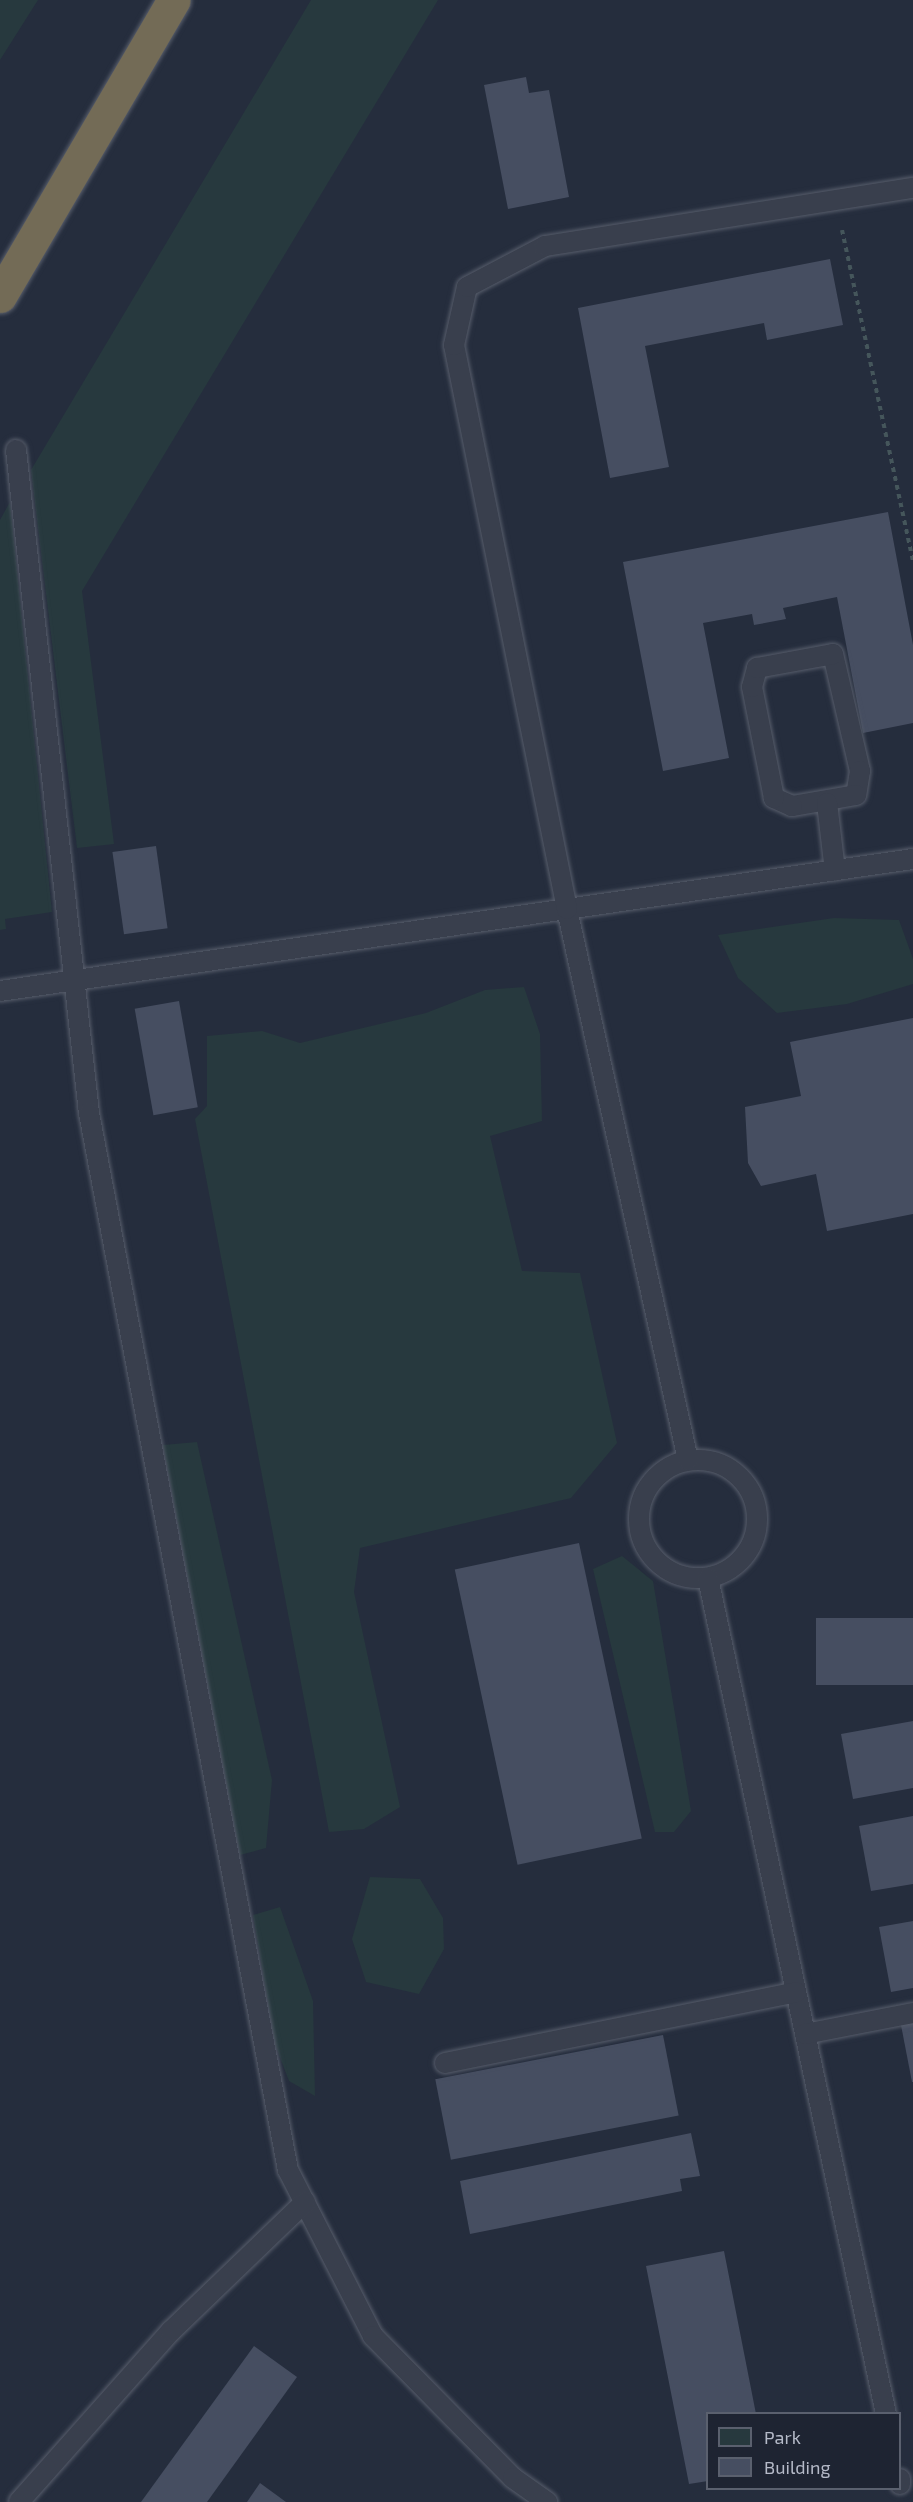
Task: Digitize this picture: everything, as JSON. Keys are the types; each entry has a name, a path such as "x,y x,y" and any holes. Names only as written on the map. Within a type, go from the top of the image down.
{"highway":[{"path":"0,296 174,0"}],"lane":[{"path":"688,1460 567,909 454,345 467,287 544,246 837,203 913,188"},
{"path":"16,450 89,1113 288,2170 373,2336 513,2478 547,2502"},
{"path":"833,654 860,771 856,795 826,803 792,806 774,798 752,687 757,668 833,654"},
{"path":"826,803 835,870"},
{"path":"0,991 913,859"},
{"path":"688,1460 707,1460 739,1476 757,1508 757,1527 741,1561 708,1578 671,1573 645,1546 639,1529 644,1492 670,1466 688,1460"},
{"path":"708,1578 886,2412"},
{"path":"445,2063 796,1992"},
{"path":"805,2034 913,2013"},
{"path":"19,2502 171,2331 305,2202"}],"path":[{"path":"837,203 913,562"}],"green space":[{"path":"0,0 38,0 0,60"},
{"path":"311,0 438,0 82,591 114,844 77,848 31,470"},
{"path":"10,502 52,912 5,919 6,929 0,930 0,520"},
{"path":"834,918 899,920 913,959 913,984 847,1004 777,1013 738,978 718,935"},
{"path":"524,987 540,1034 542,1121 490,1136 522,1271 580,1273 617,1443 571,1498 360,1548 354,1592 400,1807 364,1829 329,1832 195,1119 207,1106 207,1036 262,1031 300,1043 426,1013 485,990"},
{"path":"197,1442 272,1780 266,1848 240,1855 163,1445"},
{"path":"622,1556 653,1581 691,1811 674,1832 655,1832 593,1569"},
{"path":"370,1877 420,1879 443,1918 444,1949 419,1994 366,1982 352,1939"},
{"path":"280,1907 313,2001 315,2096 289,2081 275,2044 253,1915"}],"building":[{"path":"526,77 529,93 549,90 569,197 508,209 484,85"},
{"path":"830,259 843,325 767,340 764,323 645,346 669,467 610,478 578,308"},
{"path":"888,512 913,645 913,723 863,733 837,597 783,608 786,619 754,625 752,614 703,623 729,758 663,771 623,562"},
{"path":"156,846 168,928 124,934 112,852"},
{"path":"179,1001 198,1107 153,1115 135,1009"},
{"path":"913,1018 913,1214 827,1231 816,1174 761,1186 748,1163 745,1107 801,1096 790,1042"},
{"path":"579,1543 642,1838 518,1865 455,1569"},
{"path":"816,1618 913,1618 913,1685 816,1685"},
{"path":"913,1721 913,1788 853,1799 841,1734"},
{"path":"913,1816 913,1884 871,1891 859,1826"},
{"path":"913,1921 913,1988 891,1992 879,1927"},
{"path":"913,2023 913,2082 912,2082 901,2025"},
{"path":"663,2035 679,2115 451,2160 435,2079"},
{"path":"691,2133 700,2176 680,2179 682,2191 470,2234 460,2181"},
{"path":"724,2251 756,2412 706,2412 706,2481 689,2484 646,2266"},
{"path":"254,2346 297,2377 207,2502 141,2502"},
{"path":"260,2483 286,2502 247,2502"}]}
